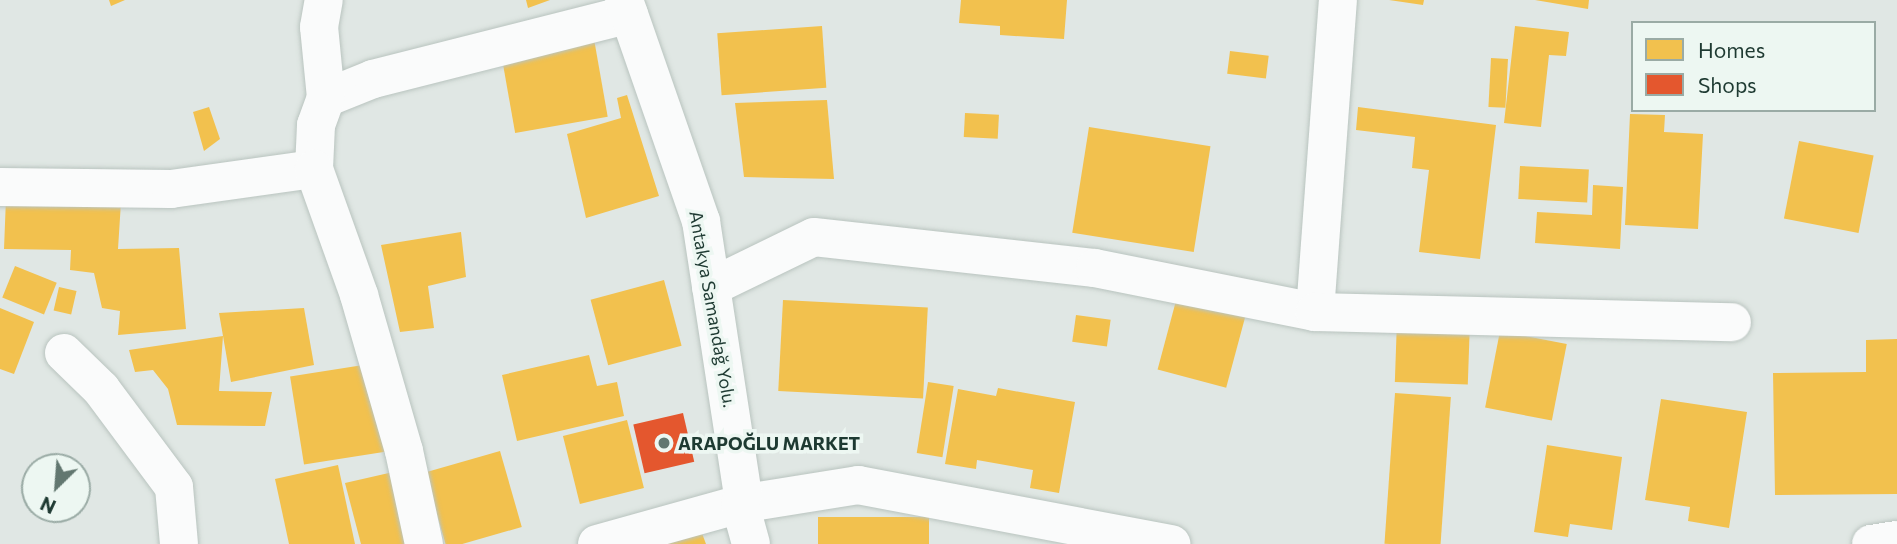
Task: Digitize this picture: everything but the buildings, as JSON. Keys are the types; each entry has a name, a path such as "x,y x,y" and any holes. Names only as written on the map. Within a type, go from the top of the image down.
{"street":[{"path":"324,0 319,27 326,98 316,125 314,169 359,295 404,451 424,544"},
{"path":"1315,312 1338,0"},
{"path":"326,98 373,79 626,7"},
{"name":"Antakya Samandağ Yolu.","path":"626,7 701,221 743,494 740,504 751,544"},
{"path":"0,187 171,189 314,169"},
{"path":"711,287 814,237 1095,268 1315,312 1732,322"},
{"path":"64,354 101,389 174,487 179,544"},
{"path":"597,544 740,504 858,485 1171,544"},
{"path":"1871,544 1897,540"}],"place":[{"name":"ARAPOĞLU MARKET","path":"664,443"}]}
